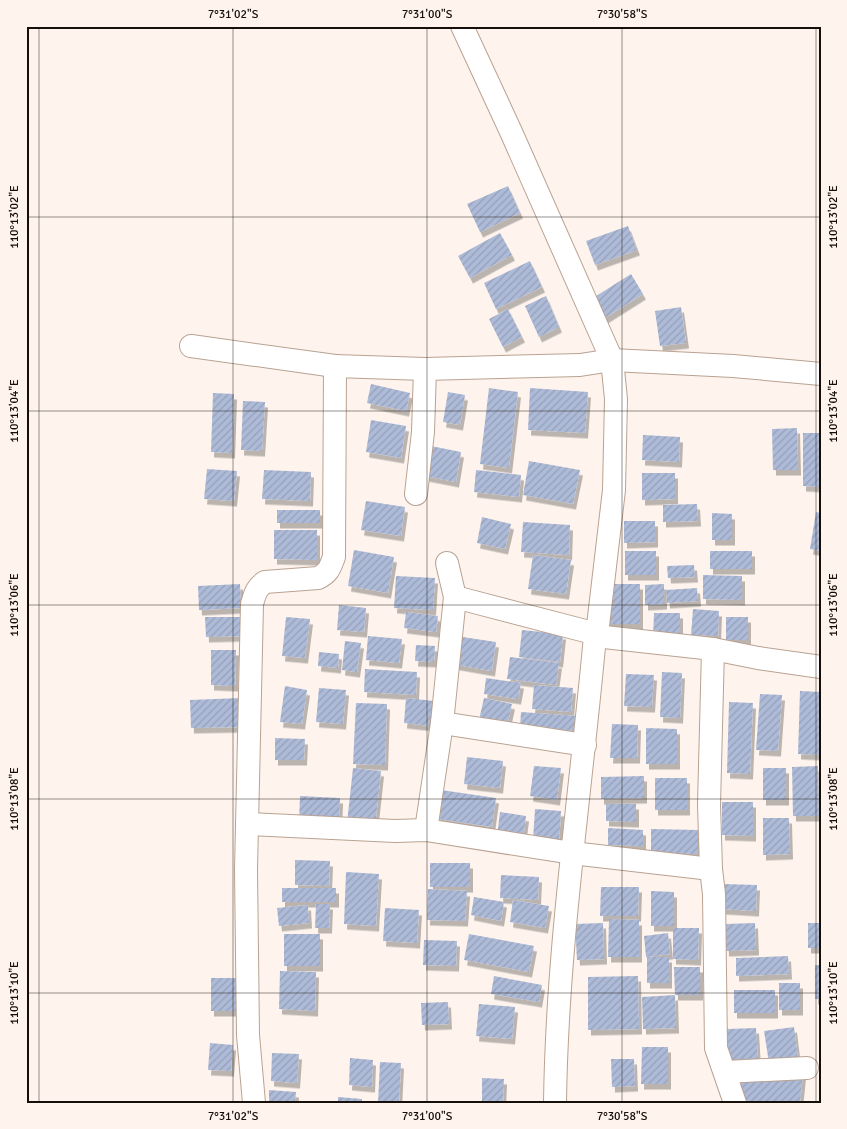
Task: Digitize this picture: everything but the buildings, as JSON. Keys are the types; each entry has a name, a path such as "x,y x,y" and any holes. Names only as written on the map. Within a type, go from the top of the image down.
{"street":[{"path":"462,26 612,360 616,399 614,490 572,852 556,1044 555,1103"},
{"path":"191,346 335,366 426,369 580,365 612,360 733,366 821,374"},
{"path":"254,1103 248,1036 246,870 252,604 259,586 265,582 318,578 330,570 334,556 335,366"},
{"path":"416,494 423,432 426,369"},
{"path":"426,830 442,723 455,597 447,563"},
{"path":"455,597 596,635 713,649 821,667"},
{"path":"713,649 709,805 710,869 714,894 716,1048 736,1103"},
{"path":"442,723 585,745"},
{"path":"247,824 395,831 426,830 572,852 710,869"},
{"path":"725,1072 807,1068"}]}
